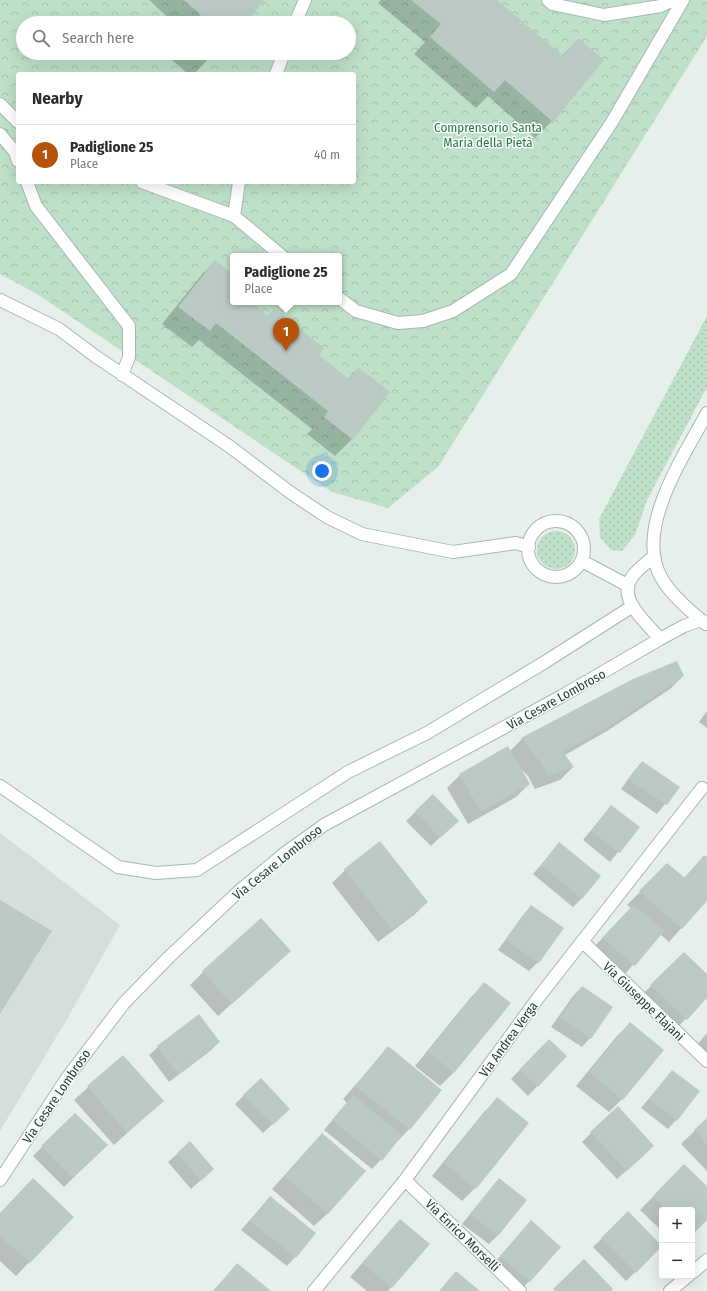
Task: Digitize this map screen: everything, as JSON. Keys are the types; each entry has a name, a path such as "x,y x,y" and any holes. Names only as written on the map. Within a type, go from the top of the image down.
{"street":[{"path":"298,16 305,0"},
{"path":"548,0 552,4 604,15 661,6 673,0"},
{"path":"342,300 356,311 398,323 423,321 453,311 510,274 612,122 683,0"},
{"path":"277,72 281,60"},
{"path":"0,104 16,120"},
{"path":"0,134 16,155"},
{"path":"28,184 36,206 129,326 129,357 122,375"},
{"path":"147,184 234,216 278,253"},
{"path":"234,216 239,184"},
{"path":"0,300 59,328 122,375 229,446 291,493 327,517 362,534 453,552 516,543 528,547"},
{"path":"704,623 665,584 657,569 654,556 654,531 659,509 670,484 707,413"},
{"path":"563,522 571,526 578,532 582,539 584,551 582,561 571,573 562,577 551,577 541,573 534,567 530,558 528,547 532,536 538,529 548,523 563,522"},
{"path":"654,556 632,576 627,585 628,598 632,606 660,639"},
{"path":"582,561 627,585"},
{"path":"0,786 118,867 156,873 197,870 348,772 427,733 545,662 632,606"},
{"name":"Via Cesare Lombroso","path":"0,1180 67,1078 124,1003 169,957 238,892 285,853 324,825 562,696 660,639 684,626 704,623"},
{"name":"Via Andrea Verga","path":"314,1291 405,1180 582,941 702,788"},
{"name":"Via Giuseppe Flajani","path":"582,941 707,1060"},
{"name":"Via Enrico Morselli","path":"405,1180 520,1291"},
{"path":"695,1270 707,1260"},
{"path":"670,1291 684,1279"}],"shaded area":[{"path":"0,833 120,925 67,1019 0,1131"}],"green space":[{"name":"Comprensorio Santa Maria della Pietà","path":"0,0 707,0 707,36 438,467 388,508 332,492 37,294 0,274"},
{"path":"707,316 707,387 647,500 635,535 622,551 611,550 600,537 599,519"},
{"path":"552,531 560,531 570,536 574,543 574,557 570,564 560,569 552,569 542,564 540,561 537,554 537,546 542,536 545,534"}],"building":[{"path":"184,0 265,0 250,16 200,16 201,15"},
{"path":"411,0 497,0 563,56 578,38 604,60 553,122 505,80 494,92 430,37 441,24"},
{"path":"215,260 230,272 230,305 255,305 268,316 274,308 324,348 319,355 349,379 358,367 390,392 353,440 324,417 328,411 216,323 210,331 178,307"},
{"path":"677,661 684,676 621,719 563,752 574,767 548,776 541,763 521,738 633,679"},
{"path":"508,746 530,784 481,812 459,774"},
{"path":"642,761 680,787 667,805 629,780"},
{"path":"433,794 459,821 440,838 415,811"},
{"path":"611,805 640,827 620,853 591,831"},
{"path":"380,841 428,902 392,930 344,869"},
{"path":"559,842 601,876 582,899 541,865"},
{"path":"704,855 707,857 707,901 682,929 639,891 667,863 685,878"},
{"path":"0,900 52,931 0,1014"},
{"path":"531,905 564,928 539,963 506,940"},
{"path":"633,905 665,930 635,966 602,938"},
{"path":"261,918 291,951 232,1004 202,971"},
{"path":"684,952 707,974 707,998 687,1020 650,985"},
{"path":"484,982 511,1003 454,1073 428,1052"},
{"path":"582,986 613,1007 591,1039 560,1018"},
{"path":"199,1014 220,1042 178,1074 157,1046"},
{"path":"630,1022 664,1050 623,1100 589,1072"},
{"path":"549,1039 567,1056 538,1087 519,1070"},
{"path":"388,1046 442,1090 410,1130 355,1086"},
{"path":"123,1055 164,1101 127,1133 87,1086"},
{"path":"672,1070 700,1091 677,1121 649,1099"},
{"path":"261,1078 290,1109 273,1125 243,1095"},
{"path":"353,1095 402,1135 382,1161 332,1120"},
{"path":"497,1097 529,1123 476,1189 444,1163"},
{"path":"618,1106 654,1146 627,1171 590,1132"},
{"path":"75,1113 108,1145 73,1178 41,1146"},
{"path":"707,1118 707,1144 694,1130"},
{"path":"322,1133 366,1171 328,1214 284,1176"},
{"path":"190,1141 214,1169 201,1181 177,1153"},
{"path":"684,1164 707,1186 707,1220 695,1232 695,1207 664,1207 653,1196"},
{"path":"33,1178 74,1217 30,1263 0,1236 0,1213"},
{"path":"499,1178 527,1200 498,1236 470,1214"},
{"path":"270,1196 316,1233 296,1258 250,1221"},
{"path":"628,1211 659,1243 659,1249 636,1273 601,1238"},
{"path":"400,1219 430,1244 392,1288 362,1263"},
{"path":"531,1220 561,1247 530,1282 500,1256"},
{"path":"584,1259 613,1289 611,1291 555,1291 553,1289"},
{"path":"237,1263 271,1291 214,1291"},
{"path":"456,1271 480,1291 439,1291"}],"place":[{"name":"Padiglione 25","path":"286,351"}]}
